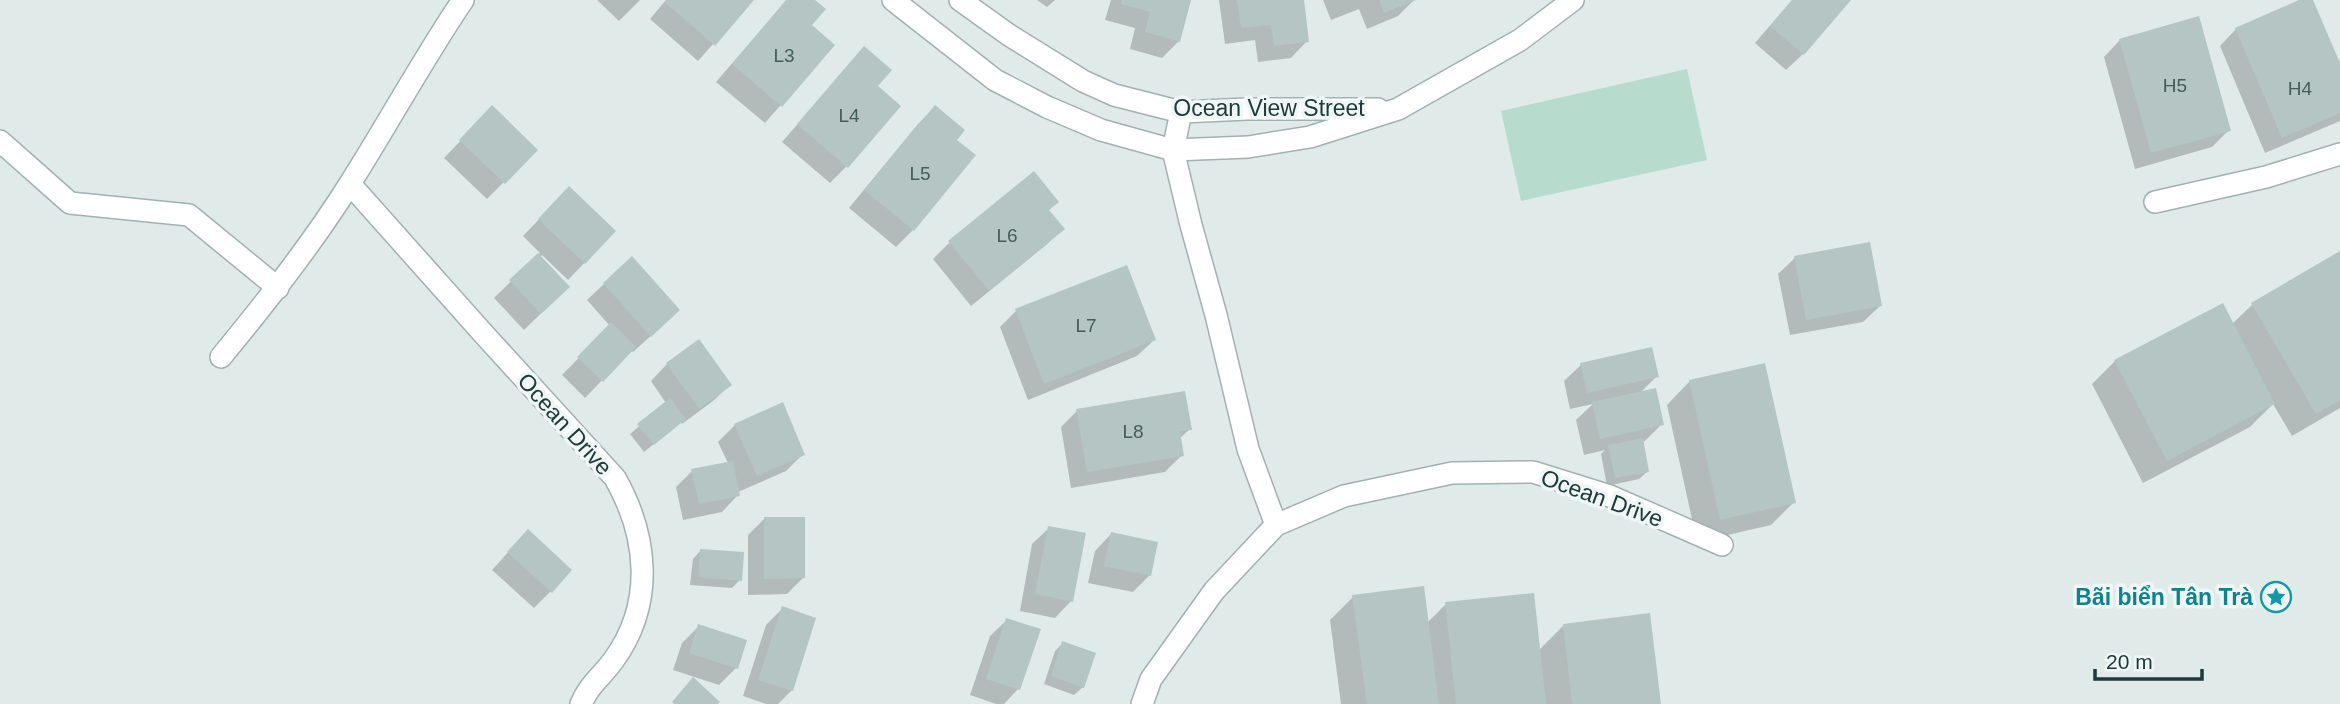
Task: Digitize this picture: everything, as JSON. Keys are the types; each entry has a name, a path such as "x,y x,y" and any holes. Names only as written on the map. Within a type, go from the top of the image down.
{"street":[{"path":"220,357 278,288 350,184 463,0"},
{"name":"Ocean View Street","path":"893,0 995,80 1047,107 1101,130 1173,150 1248,147 1310,137 1398,109 1520,40 1573,0"},
{"name":"Ocean View Street","path":"960,0 1009,35 1083,81 1114,95 1181,112 1398,109"},
{"path":"1181,112 1173,150 1248,449 1276,525"},
{"path":"0,141 70,203 188,215 278,288"},
{"path":"2155,201 2266,177 2340,154"},
{"name":"Ocean Drive","path":"350,184 615,478 627,500 638,527 642,554 639,610 613,661 586,690 580,704"},
{"name":"Ocean Drive","path":"1142,704 1151,679 1214,591 1276,525 1344,496 1452,472 1533,472 1610,496 1722,545"}],"green space":[{"path":"1687,69 1707,160 1521,201 1501,111"}],"building":[{"path":"754,0 715,46 665,2"},
{"path":"786,0 815,0 826,9 812,25 835,45 782,107 732,64"},
{"path":"1122,0 1191,0 1180,42 1145,32 1150,12 1121,4"},
{"path":"1237,0 1304,0 1309,42 1274,46 1271,25 1241,28"},
{"path":"1379,0 1416,0 1384,13"},
{"path":"1793,0 1851,0 1804,55 1770,26"},
{"path":"2299,0 2313,0 2340,63 2340,113 2282,138 2235,28"},
{"path":"2199,16 2231,131 2151,153 2119,39"},
{"path":"864,46 892,70 878,86 901,106 848,168 797,124"},
{"path":"492,105 538,150 505,184 459,140"},
{"path":"935,105 965,130 957,140 976,155 914,231 864,190"},
{"path":"1034,171 1059,202 1049,210 1065,229 989,291 948,241"},
{"path":"569,186 616,231 585,264 538,219"},
{"path":"1870,242 1882,306 1806,320 1794,256"},
{"path":"2340,251 2340,400 2316,414 2251,303"},
{"path":"538,253 570,287 541,314 509,280"},
{"path":"632,256 680,310 651,337 603,283"},
{"path":"1127,265 1156,340 1044,384 1015,309"},
{"path":"2223,303 2275,404 2167,461 2114,360"},
{"path":"611,322 636,347 603,382 577,357"},
{"path":"699,339 732,385 699,409 666,363"},
{"path":"1652,347 1659,377 1587,393 1580,363"},
{"path":"1765,363 1796,503 1720,520 1689,380"},
{"path":"1656,388 1664,425 1600,439 1592,402"},
{"path":"1185,391 1192,430 1180,431 1184,456 1087,472 1076,409"},
{"path":"670,398 686,419 654,445 637,424"},
{"path":"783,402 805,455 757,476 734,424"},
{"path":"1643,438 1649,472 1615,478 1608,445"},
{"path":"733,461 740,496 699,504 691,469"},
{"path":"764,517 805,517 805,578 764,579"},
{"path":"1048,526 1086,533 1073,602 1035,594"},
{"path":"528,529 572,570 552,593 507,552"},
{"path":"1111,532 1158,542 1151,576 1104,566"},
{"path":"700,549 744,552 742,581 698,577"},
{"path":"1424,586 1439,704 1367,704 1352,595"},
{"path":"1534,593 1546,704 1456,704 1445,602"},
{"path":"782,606 816,618 793,691 758,680"},
{"path":"1650,613 1661,704 1572,704 1563,624"},
{"path":"1006,618 1041,629 1020,690 986,679"},
{"path":"698,624 747,640 738,669 689,653"},
{"path":"1062,641 1096,653 1084,688 1051,676"},
{"path":"693,677 720,702 718,704 672,702"}],"place":[{"name":"Bãi biển Tân Trà","path":"2276,597"}]}
